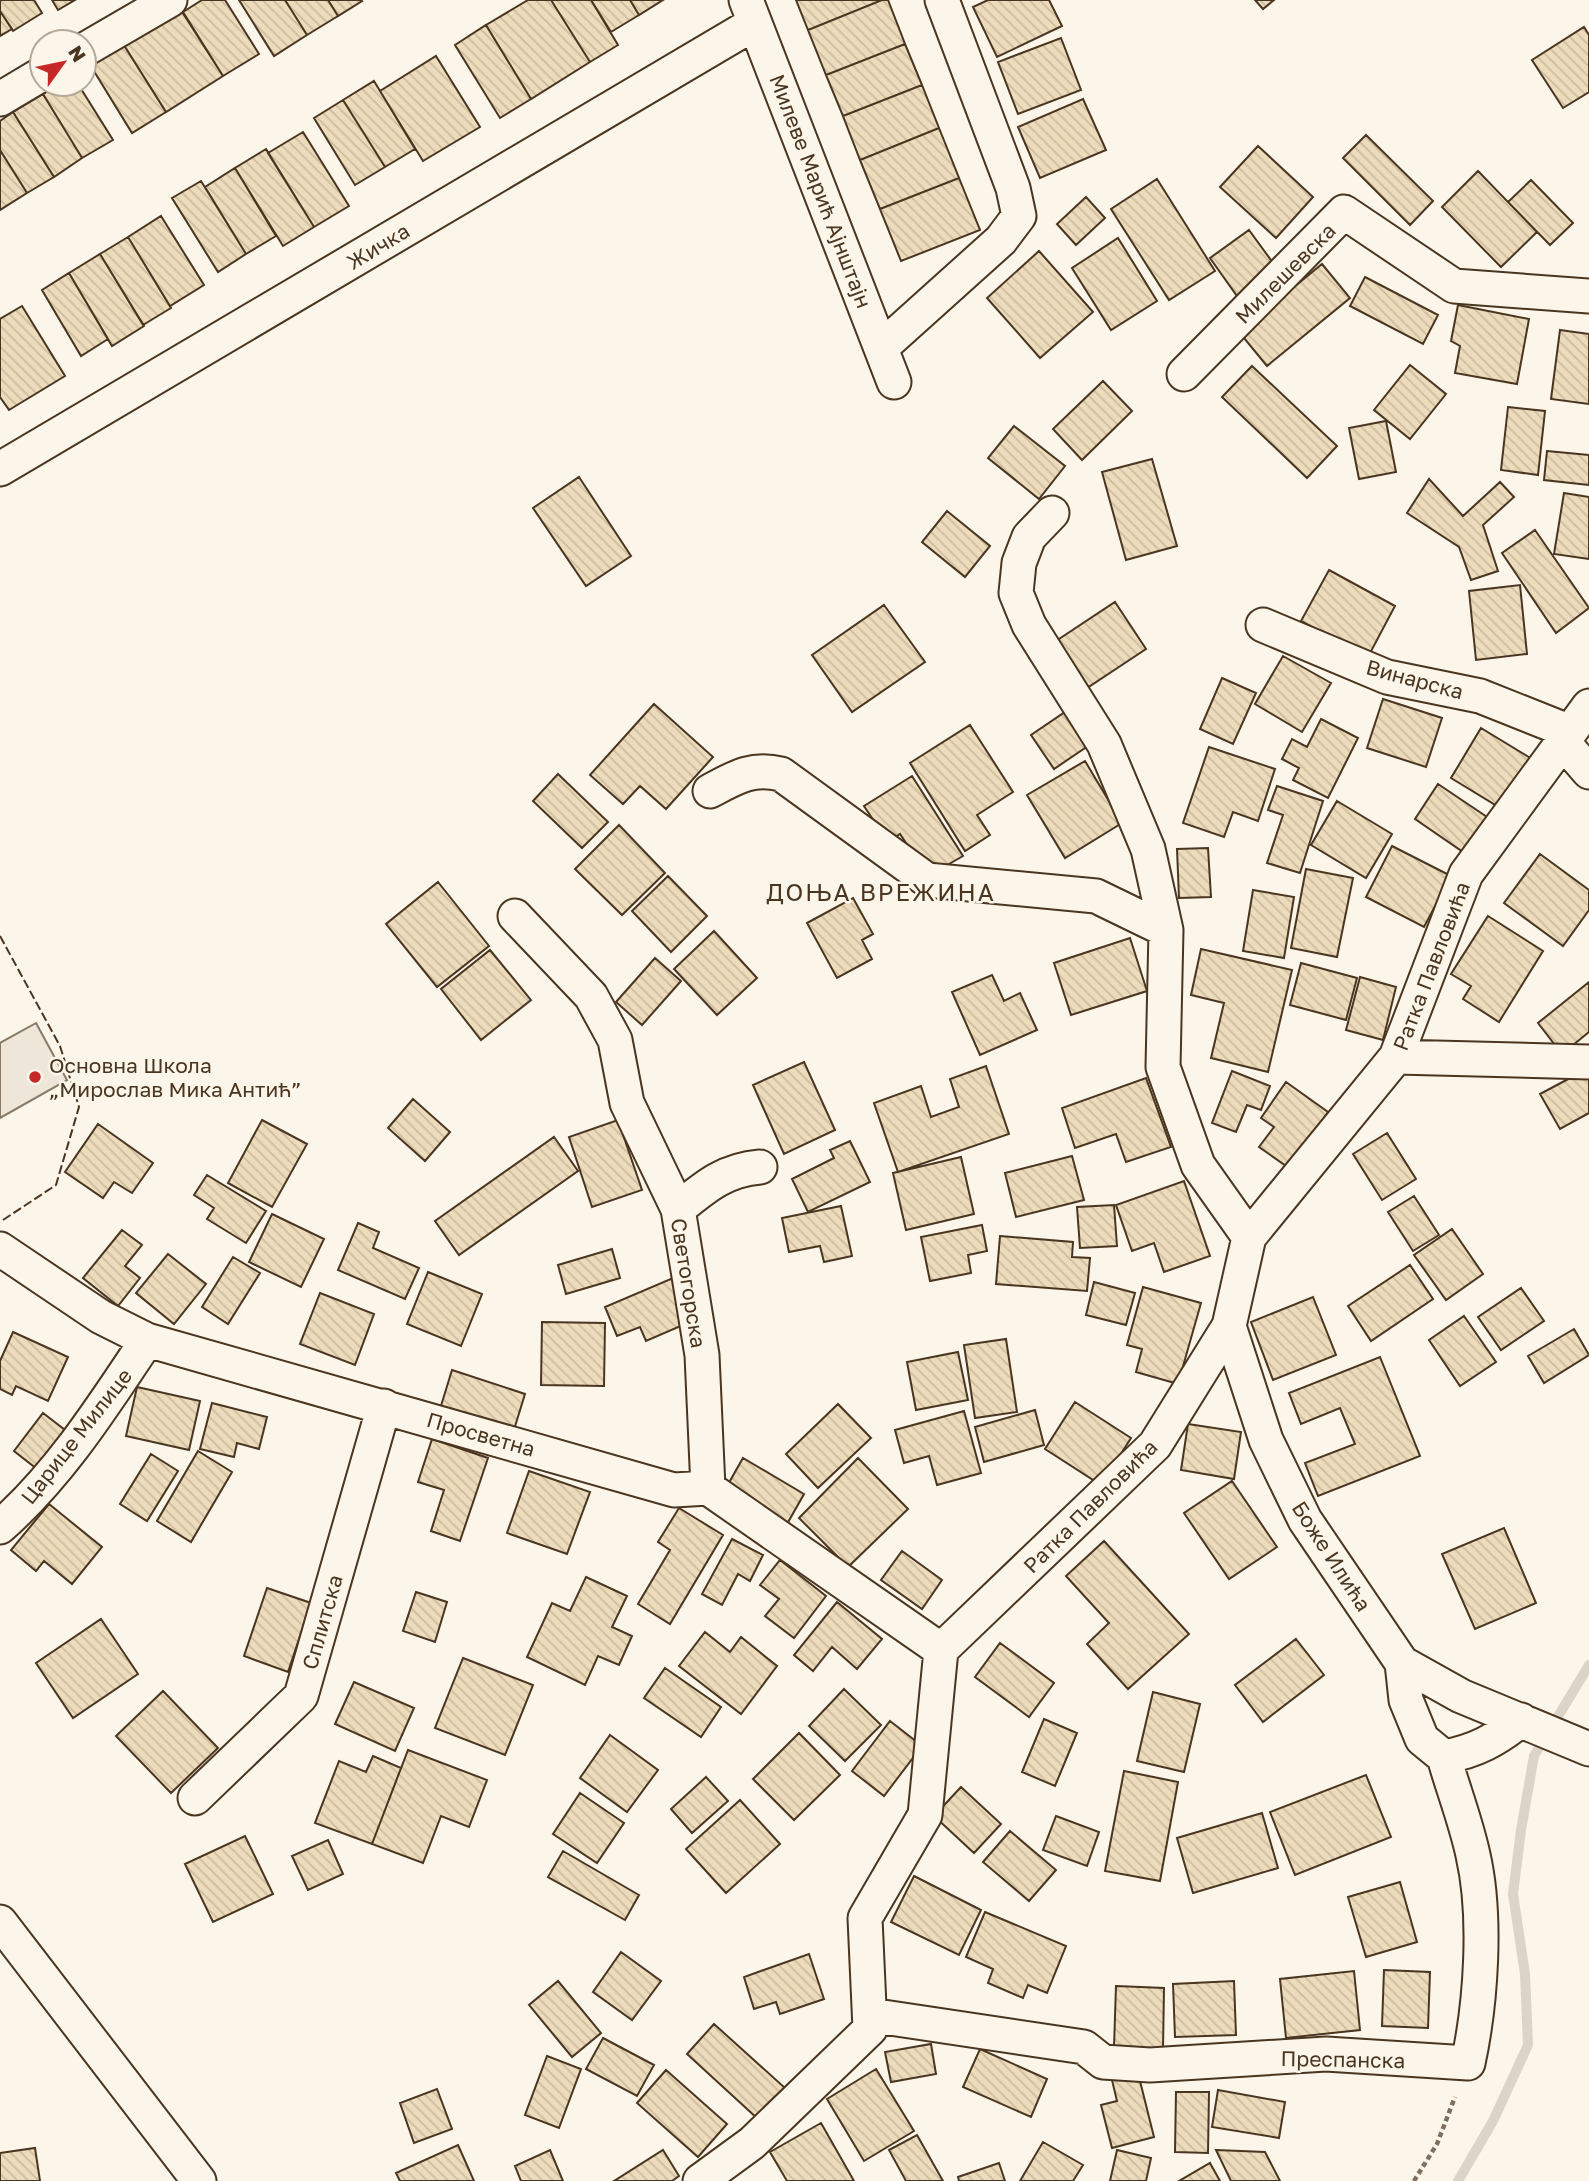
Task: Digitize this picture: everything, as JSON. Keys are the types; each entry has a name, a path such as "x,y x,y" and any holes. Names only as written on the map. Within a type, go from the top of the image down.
{"street":[{"path":"98,42 170,0"},
{"path":"882,347 1002,240 1019,215 1013,188 942,0"},
{"name":"Милеве Марић Ајнштајн","path":"750,11 894,382"},
{"name":"Жичка","path":"0,469 750,11"},
{"path":"0,99 28,83"},
{"name":"Милешевска","path":"1184,374 1345,212 1454,286 1589,296"},
{"path":"1052,513 1029,537 1019,563 1016,593 1029,625 1104,744 1149,849 1166,930 1163,1067 1198,1165 1249,1237"},
{"name":"Винарска","path":"1263,625 1387,677 1480,696 1573,726"},
{"path":"1573,726 1589,772"},
{"name":"Ратка Павловића","path":"941,1650 1155,1445 1229,1326 1249,1237 1396,1057 1466,874 1573,726"},
{"path":"710,791 746,771 762,769 781,774 927,880 1096,896 1166,930"},
{"name":"Светогорска","path":"515,916 591,996 615,1040 628,1103 678,1209 702,1355 708,1488"},
{"path":"1396,1057 1589,1062"},
{"path":"678,1209 709,1184 738,1168 760,1167"},
{"name":"Просветна","path":"0,1249 101,1317 148,1340 674,1490 708,1488"},
{"name":"Боже Илића","path":"1229,1326 1266,1440 1305,1520 1402,1663 1461,1696 1589,1749"},
{"name":"Царице Милице","path":"0,1527 37,1493 94,1419 148,1340"},
{"name":"Сплитска","path":"195,1798 301,1696 384,1406"},
{"path":"700,2181 752,2143 870,2029 864,1918 925,1815 941,1650 708,1488"},
{"name":"Боже Илића","path":"1402,1663 1406,1700 1418,1729 1423,1739 1444,1756"},
{"path":"1468,2063 1478,2019 1481,1965 1478,1899 1474,1856 1444,1756 1466,1753 1493,1742 1521,1720"},
{"path":"0,1922 199,2181"},
{"name":"Преспанска","path":"870,2015 1084,2047 1103,2062 1150,2065 1326,2054 1468,2063"}],"path":[{"path":"1414,2181 1437,2144 1468,2063"}],"shaded area":[{"path":"36,1023 67,1080 0,1118 0,1043"}],"building":[{"path":"0,0 34,0 42,13 13,31 0,11"},
{"path":"52,0 75,0 58,10"},
{"path":"202,0 225,0 259,54 223,76 183,12"},
{"path":"239,0 285,0 307,35 274,56"},
{"path":"285,0 328,0 338,16 307,35"},
{"path":"328,0 361,0 362,1 338,16"},
{"path":"528,0 551,0 590,62 531,99 486,25"},
{"path":"551,0 591,0 618,45 590,62"},
{"path":"591,0 630,0 639,15 611,32"},
{"path":"630,0 663,0 639,15"},
{"path":"796,0 882,0 808,30"},
{"path":"882,0 888,0 905,44 826,75 808,30"},
{"path":"988,0 1049,0 1062,26 997,57 973,7"},
{"path":"1255,0 1274,0 1263,9"},
{"path":"179,7 223,76 166,112 122,42"},
{"path":"0,11 12,29 0,36"},
{"path":"486,25 531,99 500,118 455,45"},
{"path":"1584,27 1589,35 1589,92 1563,108 1532,60"},
{"path":"1061,38 1081,90 1018,114 998,62"},
{"path":"122,42 166,112 132,133 98,78 98,57"},
{"path":"905,44 922,85 843,116 826,75"},
{"path":"436,56 480,127 423,161 380,91"},
{"path":"374,81 415,149 385,167 343,100"},
{"path":"922,85 939,128 860,160 843,116"},
{"path":"36,98 45,98 82,158 54,177 13,112"},
{"path":"45,98 87,98 113,140 82,158"},
{"path":"1083,99 1106,150 1040,178 1018,127"},
{"path":"343,100 385,167 355,185 314,118"},
{"path":"13,112 54,177 27,193 0,150 0,121"},
{"path":"939,128 959,178 880,209 860,160"},
{"path":"303,132 349,206 314,227 268,153"},
{"path":"1366,135 1433,201 1410,225 1343,158"},
{"path":"1258,146 1313,197 1276,238 1220,187"},
{"path":"266,149 314,227 283,246 235,168"},
{"path":"0,150 27,193 0,210"},
{"path":"235,168 276,236 246,254 205,187"},
{"path":"1478,171 1537,232 1501,267 1442,207"},
{"path":"959,178 980,230 901,261 880,209"},
{"path":"1157,179 1215,271 1169,300 1111,209"},
{"path":"1531,180 1573,223 1550,245 1508,202"},
{"path":"201,181 246,254 218,272 172,198"},
{"path":"1086,197 1105,218 1076,245 1057,224"},
{"path":"161,216 204,285 170,306 128,237"},
{"path":"1249,230 1276,267 1237,296 1210,258"},
{"path":"128,237 171,308 143,325 100,254"},
{"path":"1118,238 1157,301 1111,330 1072,268"},
{"path":"1039,251 1093,312 1040,358 987,298"},
{"path":"100,254 144,326 112,346 69,273"},
{"path":"1322,264 1350,298 1267,366 1239,332"},
{"path":"69,273 108,339 81,356 42,290"},
{"path":"1365,277 1438,315 1423,344 1350,306"},
{"path":"1458,305 1529,319 1517,384 1455,373 1460,346 1451,341"},
{"path":"22,306 65,376 9,410 0,397 0,319"},
{"path":"1560,330 1589,334 1589,404 1551,399"},
{"path":"1410,365 1446,394 1410,439 1374,410"},
{"path":"1252,366 1337,446 1307,478 1222,397"},
{"path":"1103,381 1132,411 1082,460 1053,429"},
{"path":"1508,407 1545,411 1538,475 1501,470"},
{"path":"1386,421 1396,472 1359,479 1349,428"},
{"path":"1014,426 1065,466 1039,499 988,458"},
{"path":"1547,451 1589,455 1589,485 1544,480"},
{"path":"1152,459 1177,546 1126,560 1102,472"},
{"path":"579,477 631,556 586,586 533,508"},
{"path":"1429,479 1463,516 1500,482 1514,497 1483,525 1498,571 1471,580 1459,547 1407,513"},
{"path":"1564,493 1589,497 1589,559 1554,554"},
{"path":"947,511 990,546 965,577 922,542"},
{"path":"1535,530 1589,608 1556,633 1502,553"},
{"path":"1329,570 1395,606 1368,657 1301,621"},
{"path":"1520,585 1527,654 1476,660 1469,591"},
{"path":"1115,602 1146,649 1087,688 1056,641"},
{"path":"884,605 925,662 852,712 812,655"},
{"path":"1283,656 1331,683 1302,732 1255,704"},
{"path":"1222,678 1256,693 1233,744 1200,729"},
{"path":"1383,699 1442,718 1426,767 1367,748"},
{"path":"654,704 713,757 666,809 640,786 623,804 590,775"},
{"path":"1065,712 1088,746 1054,769 1031,735"},
{"path":"1321,719 1358,738 1328,798 1293,780 1299,768 1282,759 1292,739 1307,747"},
{"path":"970,725 1013,792 977,815 990,835 965,851 910,763"},
{"path":"1481,728 1532,759 1502,809 1451,778"},
{"path":"1209,747 1275,769 1258,821 1233,812 1224,837 1183,823"},
{"path":"1085,761 1122,823 1065,858 1027,795"},
{"path":"558,774 608,822 582,848 533,801"},
{"path":"912,776 963,856 928,876 900,834 888,842 864,806"},
{"path":"1438,784 1490,819 1466,854 1415,819"},
{"path":"1277,786 1323,801 1300,873 1267,863 1283,815 1268,810"},
{"path":"1337,801 1392,834 1366,878 1311,845"},
{"path":"619,825 665,873 622,915 575,869"},
{"path":"1392,846 1451,876 1424,927 1366,897"},
{"path":"1208,848 1211,897 1179,898 1177,849"},
{"path":"1540,854 1589,890 1589,910 1563,946 1504,903"},
{"path":"1306,869 1353,878 1337,957 1291,948"},
{"path":"668,876 707,916 671,952 632,911"},
{"path":"438,882 489,946 437,987 386,924"},
{"path":"1253,890 1294,897 1284,958 1243,951"},
{"path":"853,898 873,934 862,940 872,959 837,978 807,923"},
{"path":"1488,916 1543,951 1499,1022 1463,999 1471,986 1451,974"},
{"path":"714,931 757,978 717,1015 674,969"},
{"path":"1130,938 1147,991 1071,1015 1054,963"},
{"path":"1201,949 1292,970 1268,1072 1211,1058 1224,1003 1191,995"},
{"path":"490,950 531,1000 481,1040 441,989"},
{"path":"655,958 681,981 642,1025 616,1002"},
{"path":"1301,963 1357,978 1346,1020 1290,1005"},
{"path":"992,975 1004,1001 1020,993 1037,1030 980,1055 952,992"},
{"path":"1360,977 1396,987 1383,1040 1346,1030"},
{"path":"1589,982 1589,1032 1562,1054 1538,1023"},
{"path":"804,1062 835,1130 784,1154 753,1085"},
{"path":"986,1066 1009,1134 898,1172 874,1103 921,1086 931,1117 959,1107 950,1079"},
{"path":"1589,1068 1589,1113 1560,1129 1540,1094"},
{"path":"1232,1071 1270,1086 1261,1110 1247,1105 1236,1132 1212,1123"},
{"path":"1146,1078 1171,1147 1126,1162 1116,1134 1075,1148 1062,1108"},
{"path":"1286,1082 1328,1112 1289,1168 1259,1147 1274,1127 1261,1118"},
{"path":"413,1099 450,1132 425,1161 388,1128"},
{"path":"262,1120 307,1144 272,1207 228,1183"},
{"path":"618,1120 642,1190 592,1207 569,1137"},
{"path":"98,1124 153,1163 132,1193 114,1182 103,1198 65,1172"},
{"path":"1387,1133 1416,1179 1382,1200 1353,1154"},
{"path":"554,1137 578,1171 459,1255 435,1221"},
{"path":"850,1141 870,1182 808,1212 792,1179 834,1158 830,1150"},
{"path":"1072,1156 1084,1200 1016,1217 1005,1173"},
{"path":"961,1157 974,1214 906,1230 893,1173"},
{"path":"207,1175 266,1211 246,1243 207,1219 214,1208 194,1195"},
{"path":"1184,1181 1210,1256 1164,1272 1154,1243 1132,1251 1116,1205"},
{"path":"1414,1196 1439,1235 1413,1251 1388,1212"},
{"path":"1114,1205 1117,1246 1080,1248 1077,1207"},
{"path":"841,1206 852,1256 824,1262 820,1246 789,1252 782,1218"},
{"path":"272,1214 324,1239 301,1287 249,1262"},
{"path":"358,1223 379,1232 373,1248 419,1268 405,1299 338,1270"},
{"path":"982,1225 987,1251 968,1255 971,1273 930,1281 921,1237"},
{"path":"1452,1229 1483,1274 1446,1300 1414,1255"},
{"path":"122,1230 142,1245 125,1266 140,1278 118,1306 83,1278"},
{"path":"1000,1236 1073,1242 1072,1257 1090,1258 1087,1291 996,1284"},
{"path":"612,1249 620,1278 566,1294 558,1265"},
{"path":"168,1254 206,1284 174,1324 136,1293"},
{"path":"233,1257 260,1273 228,1324 202,1307"},
{"path":"1410,1265 1433,1299 1371,1341 1348,1306"},
{"path":"428,1272 482,1294 461,1346 407,1324"},
{"path":"673,1278 690,1322 646,1341 640,1327 617,1336 605,1307"},
{"path":"1094,1282 1135,1293 1126,1325 1086,1315"},
{"path":"1143,1287 1201,1303 1178,1384 1136,1372 1142,1349 1127,1345"},
{"path":"1521,1288 1544,1321 1501,1350 1478,1317"},
{"path":"320,1293 374,1314 355,1365 300,1344"},
{"path":"1313,1297 1336,1355 1273,1380 1251,1322"},
{"path":"1464,1316 1496,1362 1460,1386 1429,1340"},
{"path":"542,1322 605,1323 604,1386 541,1385"},
{"path":"1574,1329 1589,1355 1544,1383 1528,1356"},
{"path":"13,1332 68,1357 48,1401 16,1386 12,1395 0,1389 0,1361"},
{"path":"1006,1339 1017,1412 975,1418 964,1345"},
{"path":"958,1352 968,1400 916,1410 907,1362"},
{"path":"1380,1357 1420,1456 1318,1496 1305,1463 1355,1444 1340,1408 1301,1424 1289,1393"},
{"path":"452,1370 525,1394 513,1433 440,1409"},
{"path":"137,1387 200,1401 189,1450 126,1436"},
{"path":"1075,1402 1131,1438 1101,1485 1045,1449"},
{"path":"212,1403 267,1417 259,1449 237,1443 234,1457 200,1449"},
{"path":"838,1404 871,1438 818,1488 786,1454"},
{"path":"1035,1410 1044,1445 984,1462 975,1427"},
{"path":"964,1411 981,1473 937,1485 929,1456 904,1463 895,1430"},
{"path":"43,1413 65,1430 37,1469 14,1451"},
{"path":"1188,1424 1241,1432 1234,1479 1181,1470"},
{"path":"432,1439 488,1458 460,1541 431,1531 444,1490 418,1482"},
{"path":"198,1451 232,1472 191,1542 157,1521"},
{"path":"151,1454 178,1471 147,1521 120,1504"},
{"path":"743,1458 804,1494 787,1524 726,1488"},
{"path":"858,1458 908,1509 848,1567 799,1518"},
{"path":"529,1471 590,1492 567,1554 507,1533"},
{"path":"1232,1481 1277,1547 1229,1579 1184,1513"},
{"path":"49,1504 102,1547 72,1584 44,1561 36,1571 11,1550"},
{"path":"679,1508 723,1535 670,1624 638,1604 670,1550 658,1542"},
{"path":"1504,1528 1536,1603 1475,1629 1442,1554"},
{"path":"732,1539 763,1555 750,1581 738,1574 722,1605 702,1594"},
{"path":"1104,1541 1189,1634 1128,1689 1087,1644 1109,1623 1066,1576"},
{"path":"902,1551 942,1580 922,1609 881,1580"},
{"path":"780,1560 826,1596 794,1638 765,1616 779,1599 760,1585"},
{"path":"586,1577 627,1596 612,1627 632,1636 619,1665 598,1656 585,1685 527,1657 552,1603 570,1611"},
{"path":"267,1588 311,1603 288,1672 244,1656"},
{"path":"416,1592 447,1602 435,1642 403,1631"},
{"path":"837,1602 882,1639 857,1669 832,1647 813,1671 794,1655"},
{"path":"101,1619 138,1674 73,1718 36,1663"},
{"path":"705,1632 730,1652 741,1637 777,1666 741,1714 679,1666"},
{"path":"1296,1639 1324,1675 1263,1722 1235,1685"},
{"path":"1000,1643 1054,1683 1029,1717 975,1677"},
{"path":"463,1658 533,1685 505,1755 435,1728"},
{"path":"665,1668 721,1707 701,1737 644,1698"},
{"path":"354,1682 414,1708 395,1751 335,1724"},
{"path":"844,1689 881,1725 845,1761 809,1726"},
{"path":"163,1691 218,1748 171,1793 116,1736"},
{"path":"1153,1692 1200,1704 1184,1772 1137,1761"},
{"path":"1044,1719 1077,1733 1055,1786 1022,1772"},
{"path":"890,1721 922,1746 884,1796 852,1771"},
{"path":"799,1733 840,1775 794,1820 753,1779"},
{"path":"610,1735 658,1770 627,1812 580,1778"},
{"path":"408,1750 487,1780 469,1827 441,1816 423,1863 372,1844"},
{"path":"373,1756 401,1768 372,1844 315,1823 339,1761 366,1772"},
{"path":"1124,1771 1178,1782 1160,1881 1105,1871"},
{"path":"1366,1775 1391,1837 1295,1875 1270,1812"},
{"path":"706,1777 728,1801 692,1833 671,1809"},
{"path":"961,1787 1001,1824 974,1853 934,1816"},
{"path":"580,1793 624,1823 597,1863 553,1834"},
{"path":"740,1800 780,1844 726,1893 686,1849"},
{"path":"1262,1813 1278,1868 1193,1893 1177,1838"},
{"path":"1056,1816 1099,1832 1087,1866 1043,1850"},
{"path":"1010,1831 1056,1870 1029,1901 983,1862"},
{"path":"245,1836 273,1894 213,1922 185,1864"},
{"path":"328,1840 343,1874 308,1890 292,1856"},
{"path":"563,1851 639,1895 625,1920 548,1877"},
{"path":"914,1876 981,1910 959,1955 891,1922"},
{"path":"1400,1882 1417,1942 1366,1957 1348,1897"},
{"path":"985,1912 1066,1946 1047,1993 1028,1985 1023,1998 988,1983 993,1969 966,1957"},
{"path":"621,1952 661,1981 632,2020 593,1992"},
{"path":"809,1954 824,1999 780,2014 776,2002 754,2009 744,1977"},
{"path":"1384,1970 1430,1972 1428,2028 1382,2026"},
{"path":"1354,1971 1360,2030 1286,2038 1280,1979"},
{"path":"558,1981 601,2033 572,2057 529,2005"},
{"path":"1234,1981 1236,2035 1175,2037 1173,1984"},
{"path":"1116,1986 1164,1988 1163,2049 1114,2047"},
{"path":"714,2024 785,2088 758,2119 687,2054"},
{"path":"603,2038 654,2065 637,2096 586,2069"},
{"path":"931,2044 936,2074 891,2082 885,2052"},
{"path":"980,2049 1047,2079 1031,2117 963,2087"},
{"path":"547,2056 581,2069 559,2128 525,2115"},
{"path":"876,2069 914,2131 864,2161 827,2099"},
{"path":"666,2070 727,2124 698,2157 637,2103"},
{"path":"1138,2073 1154,2137 1112,2148 1101,2105 1117,2101 1112,2080"},
{"path":"437,2089 452,2129 414,2143 400,2103"},
{"path":"1218,2090 1285,2102 1279,2138 1212,2127"},
{"path":"1176,2092 1209,2092 1208,2153 1175,2152"},
{"path":"821,2123 854,2181 787,2181 770,2152"},
{"path":"917,2135 943,2181 906,2181 889,2150"},
{"path":"1043,2142 1083,2165 1073,2181 1020,2181"},
{"path":"458,2145 474,2181 400,2181 396,2173"},
{"path":"35,2148 40,2181 0,2181 0,2153"},
{"path":"550,2150 563,2181 521,2181 515,2166"},
{"path":"663,2150 679,2176 672,2181 614,2181"},
{"path":"1117,2150 1151,2158 1146,2181 1110,2181"},
{"path":"1216,2150 1265,2152 1280,2181 1231,2181"},
{"path":"999,2163 1005,2181 959,2181 958,2177"},
{"path":"1210,2163 1220,2181 1179,2181"}],"waterway":[{"path":"1458,2181 1493,2121 1528,2045 1525,1974 1513,1894 1521,1830 1534,1756 1589,1665"}],"fence":[{"path":"0,936 60,1046 79,1107 56,1185 0,1222"}],"place":[{"name":"Основна Школа „Мирослав Мика Антић”","path":"35,1077"}],"district":[{"name":"ДОЊА ВРЕЖИНА","path":"881,891"}]}
